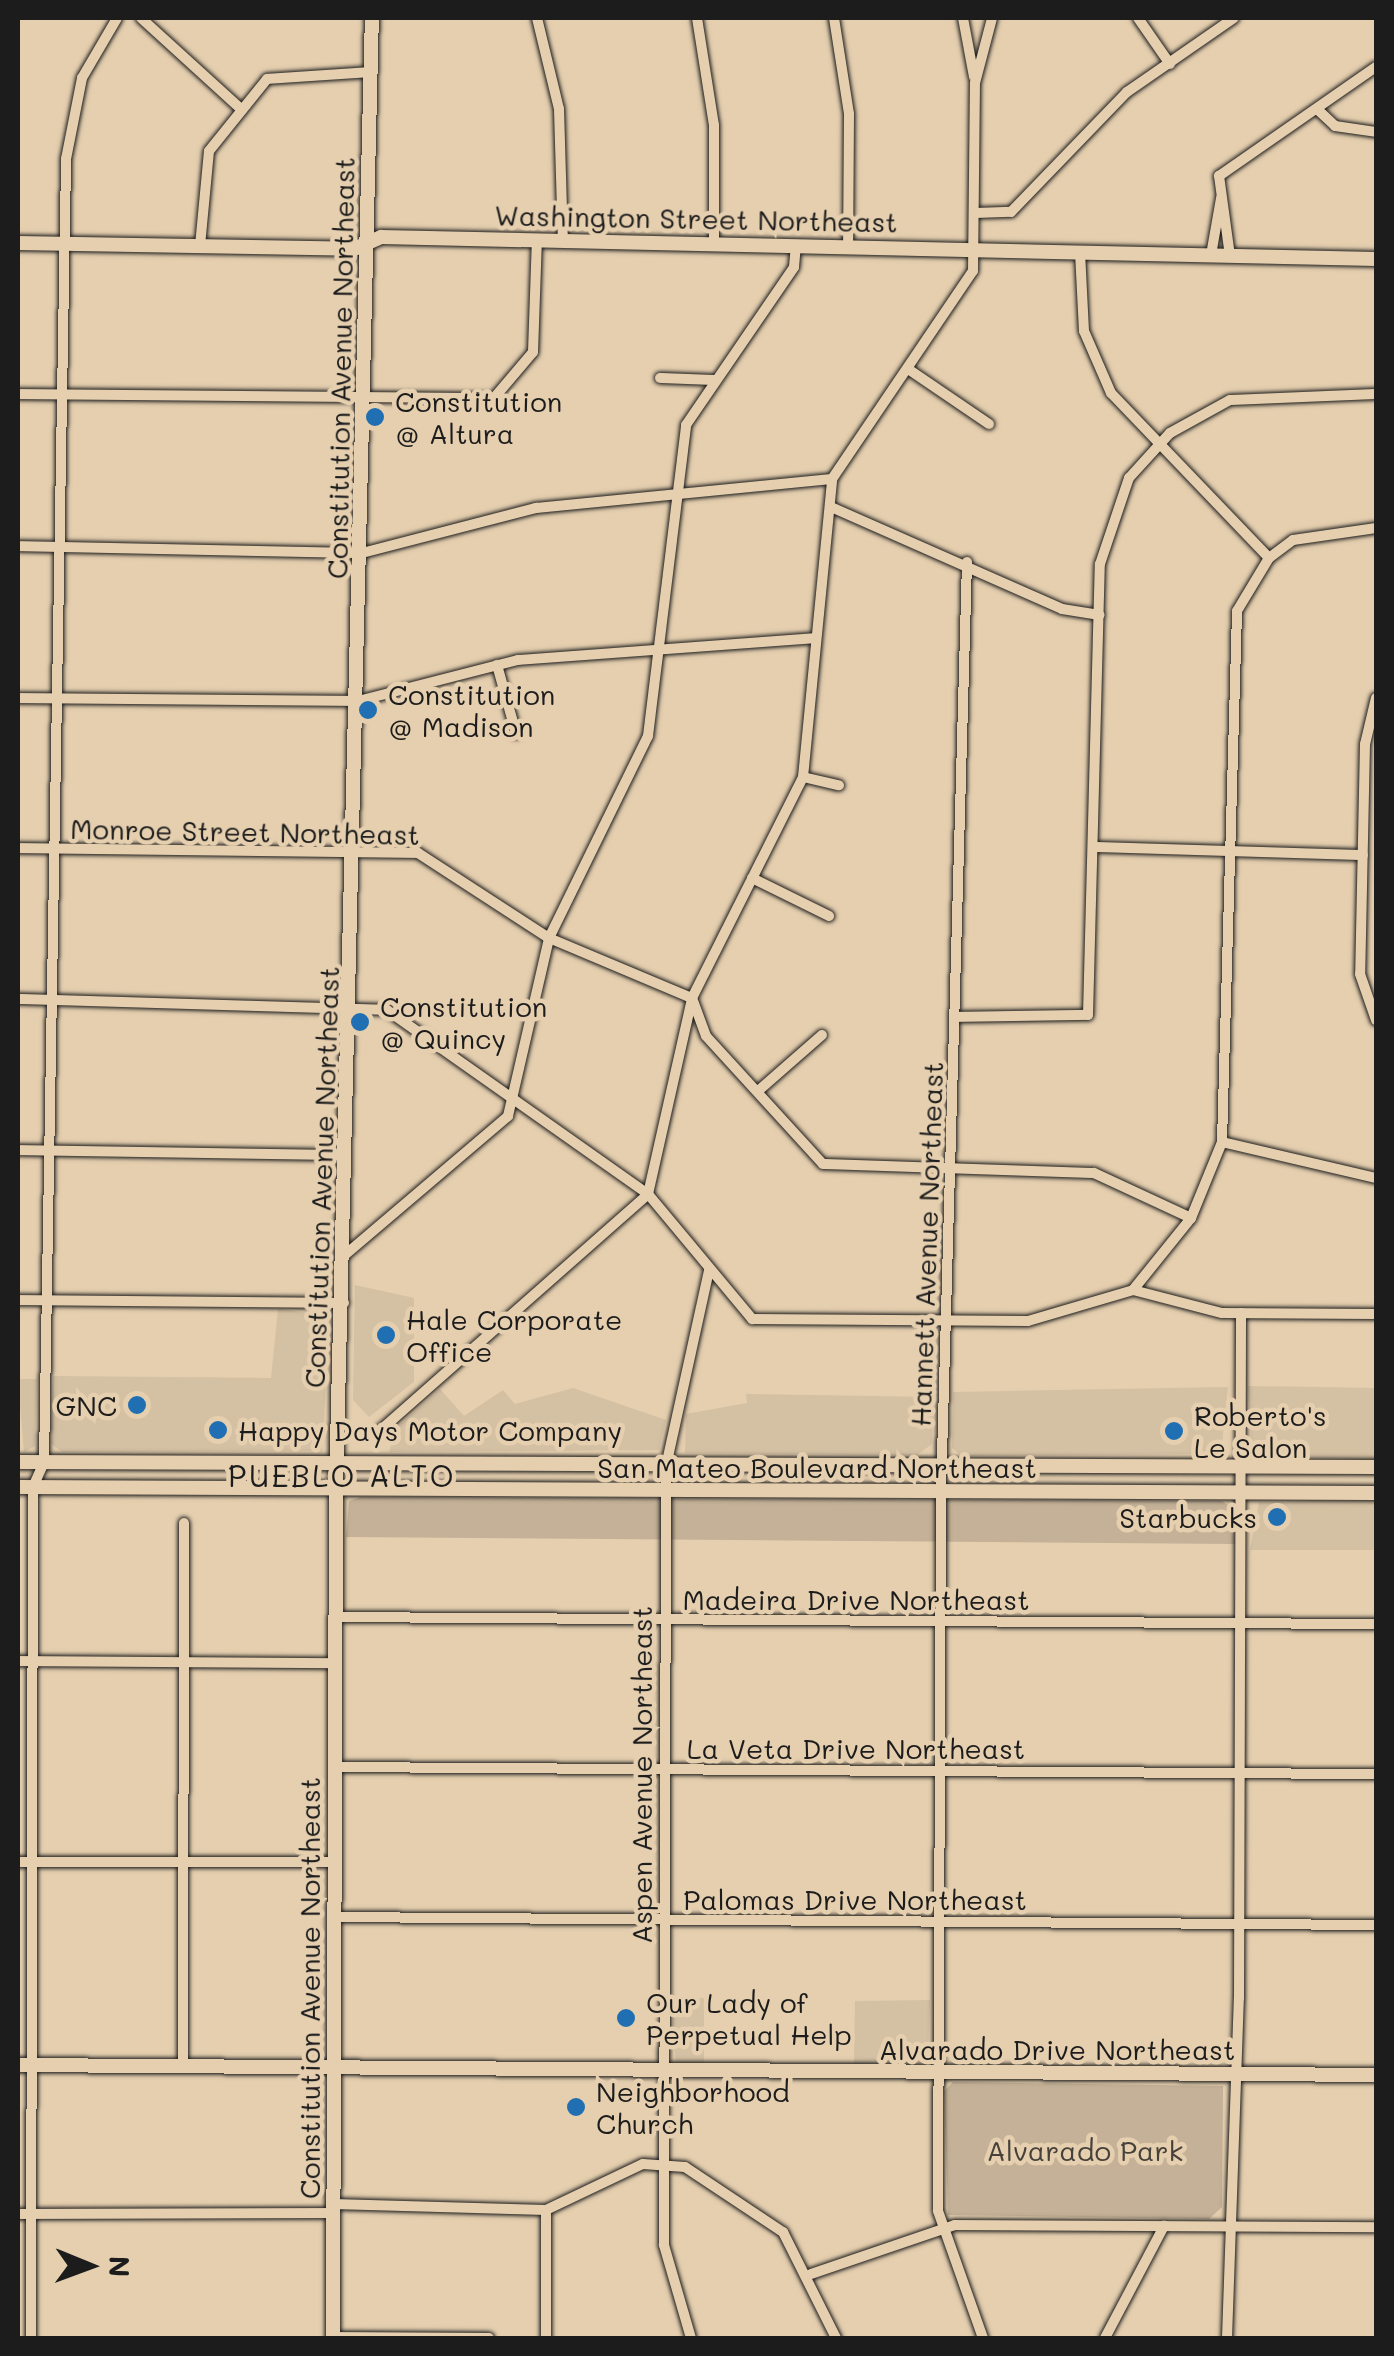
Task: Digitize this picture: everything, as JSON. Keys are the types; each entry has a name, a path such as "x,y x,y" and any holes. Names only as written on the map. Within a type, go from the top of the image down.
{"street":[{"path":"140,18 240,109"},
{"name":"Constitution Avenue Northeast","path":"333,2338 336,1464 346,1254 372,18"},
{"path":"537,18 560,108 563,241"},
{"path":"697,18 714,124 714,244"},
{"path":"834,18 849,114 848,246"},
{"path":"375,1435 648,1194 692,998 803,776 832,479 973,271 974,83 963,18"},
{"path":"974,83 992,18"},
{"path":"1138,18 1170,64"},
{"path":"974,213 1011,212 1086,130 1234,18"},
{"path":"31,2338 32,2214 25,2065 34,1662 26,1487 44,1462 65,244 71,118 110,20"},
{"path":"1230,256 1229,216 1221,198 1220,176 1376,67"},
{"path":"200,246 203,168 240,109 280,71 370,72"},
{"path":"1318,110 1336,126 1376,132"},
{"path":"1211,255 1212,216 1221,198"},
{"path":"1212,216 1229,216"},
{"path":"18,394 472,403 514,385 532,352 538,240"},
{"name":"Washington Street Northeast","path":"18,243 200,246 538,240 1376,259"},
{"path":"346,1254 504,1122 514,1101 549,938 648,736 674,494 686,425 794,267 796,245"},
{"path":"1080,252 1091,352 1112,394 1269,558"},
{"path":"908,369 990,424"},
{"path":"660,378 715,380"},
{"path":"955,1017 1088,1015 1100,614 1108,524 1157,444 1230,400 1376,394"},
{"path":"18,546 362,553 536,508 832,479"},
{"path":"831,507 967,562 1062,610 1100,614"},
{"path":"1133,1290 1191,1218 1222,1142 1233,636 1269,558 1322,530 1376,528"},
{"name":"Hannett Avenue Northeast","path":"967,562 941,1494 938,2074 941,2227 983,2338"},
{"path":"18,698 358,701 497,664 816,638"},
{"path":"497,664 516,733"},
{"path":"1376,698 1368,715 1361,990 1376,1020"},
{"path":"803,776 840,784"},
{"path":"1094,847 1362,856"},
{"name":"Monroe Street Northeast","path":"18,848 354,853 434,859 549,938 692,998"},
{"path":"752,878 829,916"},
{"path":"692,998 706,1036 823,1164 1094,1172 1191,1218"},
{"path":"18,999 352,1004 388,1010 648,1194 752,1320 1057,1316 1133,1290 1242,1313 1376,1314"},
{"path":"758,1091 822,1036"},
{"path":"1222,1142 1376,1178"},
{"path":"18,1150 348,1154"},
{"name":"Aspen Avenue Northeast","path":"690,2338 666,2266 663,2162 666,1466 710,1272"},
{"path":"18,1300 344,1303"},
{"path":"1227,2338 1238,2074 1242,1313"},
{"name":"San Mateo Boulevard Northeast","path":"18,1462 1376,1468"},
{"name":"San Mateo Boulevard Northeast","path":"26,1487 1376,1493"},
{"path":"183,2064 184,1523"},
{"name":"Madeira Drive Northeast","path":"335,1617 1376,1624"},
{"path":"18,1662 335,1663"},
{"name":"La Veta Drive Northeast","path":"335,1767 1376,1774"},
{"path":"18,1862 334,1862"},
{"name":"Palomas Drive Northeast","path":"334,1917 1376,1925"},
{"name":"Alvarado Drive Northeast","path":"25,2065 1376,2075"},
{"path":"18,2214 333,2208 546,2210 663,2162 783,2232 812,2274 836,2338"},
{"path":"546,2210 546,2338"},
{"path":"1105,2338 1164,2226"},
{"path":"812,2274 941,2227 1376,2227"},
{"path":"333,2338 489,2338"}],"shaded area":[{"path":"355,1285 414,1298 414,1382 369,1417 353,1400"},
{"path":"278,1309 330,1316 322,1451 62,1452 51,1444 53,1376 271,1378"},
{"path":"18,1379 37,1379 35,1446 24,1452"},
{"path":"1248,1386 1376,1388 1376,1459 1252,1456"},
{"path":"1228,1387 1221,1454 962,1456 952,1448 953,1392"},
{"path":"573,1388 666,1420 659,1450 389,1452 396,1428 440,1389 464,1416 503,1390 515,1404"},
{"path":"746,1394 933,1397 932,1444 917,1455 685,1453 686,1414 747,1403"},
{"path":"1376,1501 1376,1550 1250,1550 1259,1502"},
{"path":"704,1998 704,2063 676,2064 672,1999"},
{"path":"930,2000 928,2063 854,2064 855,2001"}],"green space":[{"path":"361,1497 1222,1501 1236,1511 1235,1544 346,1537 349,1501"},
{"name":"Alvarado Park","path":"953,2082 1223,2086 1222,2207 1209,2219 948,2215 944,2091"}],"place":[{"name":"Constitution @ Altura","path":"375,417"},
{"name":"Constitution @ Madison","path":"368,710"},
{"name":"Constitution @ Quincy","path":"360,1022"},
{"name":"Hale Corporate Office","path":"386,1335"},
{"name":"GNC","path":"137,1405"},
{"name":"Happy Days Motor Company","path":"218,1430"},
{"name":"Roberto's Le Salon","path":"1174,1431"},
{"name":"Starbucks","path":"1277,1517"},
{"name":"Our Lady of Perpetual Help","path":"626,2018"},
{"name":"Neighborhood Church","path":"576,2107"}],"district":[{"name":"PUEBLO ALTO","path":"342,1475"}]}
